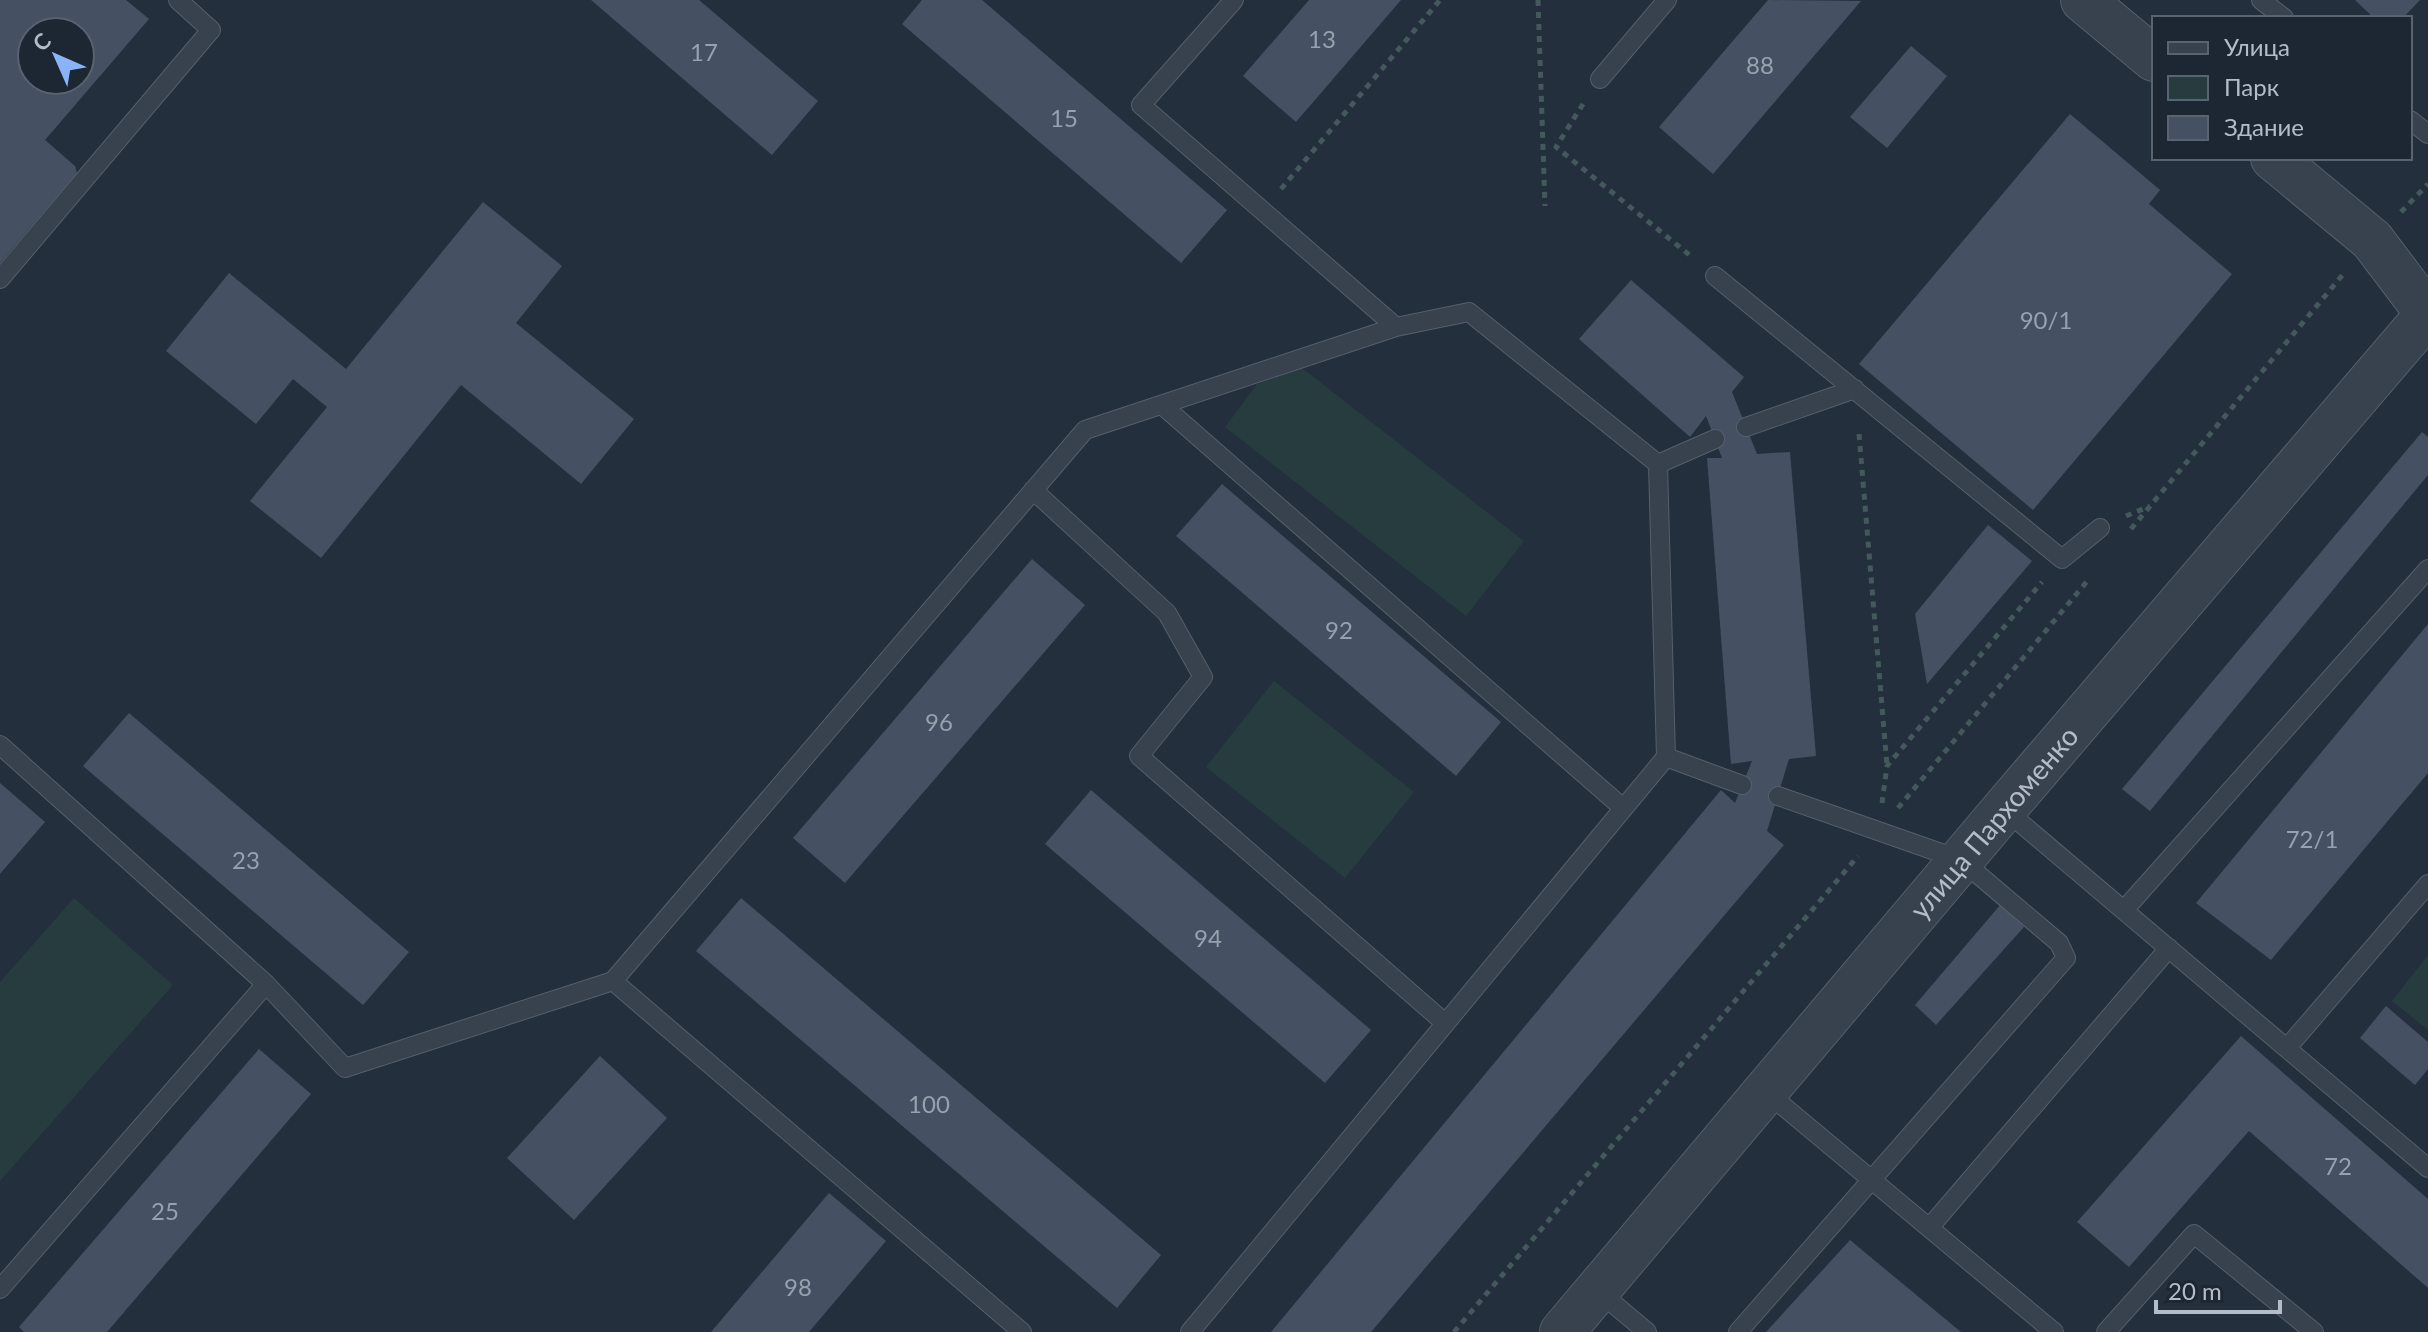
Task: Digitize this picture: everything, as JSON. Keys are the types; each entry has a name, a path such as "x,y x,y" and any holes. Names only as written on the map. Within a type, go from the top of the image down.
{"street":[{"path":"2083,0 2152,57"},
{"path":"2275,160 2372,240 2428,314"},
{"name":"улица Пархоменко","path":"1562,1332 2428,314"}],"lane":[{"path":"0,279 211,30 178,0"},
{"path":"1234,0 1141,105 1396,327"},
{"path":"1600,79 1667,0"},
{"path":"2261,0 2281,16"},
{"path":"2412,122 2428,134"},
{"path":"1715,276 2062,559 2100,528"},
{"path":"0,745 266,984 345,1068 613,981 1085,430 1396,327 1469,312 1658,464 1666,757 1190,1332"},
{"path":"1746,427 1855,389"},
{"path":"1162,405 1623,808"},
{"path":"1658,464 1715,439"},
{"path":"1033,490 1167,613 1203,677 1139,756 1445,1023"},
{"path":"2124,910 2428,569"},
{"path":"1666,757 1742,785"},
{"path":"1738,1332 2066,958 2059,943 1961,860 1778,796"},
{"path":"2004,809 2428,1168"},
{"path":"2287,1048 2428,884"},
{"path":"1929,1228 2169,948"},
{"path":"613,981 1022,1332"},
{"path":"0,1289 266,984"},
{"path":"1765,1091 2054,1332"},
{"path":"2106,1332 2194,1234 2314,1332"},
{"path":"1597,1290 1647,1332"}],"path":[{"path":"1263,211 1440,0"},
{"path":"1538,0 1545,206"},
{"path":"1600,79 1556,147 1715,276"},
{"path":"2130,530 2372,240 2428,184"},
{"path":"1855,389 1887,766 1879,831"},
{"path":"1887,766 2062,559"},
{"path":"1454,1332 2090,578"}],"green space":[{"path":"1302,368 1524,541 1466,616 1225,427 1257,384"},
{"path":"1274,681 1414,792 1345,878 1206,767"},
{"path":"74,898 173,985 0,1181 0,982"},
{"path":"2428,955 2428,1030 2392,1001"}],"building":[{"path":"0,0 126,0 149,19 96,81 96,16 16,16 16,96 83,96 45,140 75,166 77,173 0,263"},
{"path":"591,0 699,0 818,101 772,155"},
{"path":"922,0 982,0 1227,210 1181,263 902,24"},
{"path":"1309,0 1401,0 1296,122 1243,76"},
{"path":"1768,0 1861,1 1713,174 1659,127"},
{"path":"2355,0 2420,0 2405,16 2372,16"},
{"path":"1911,46 1947,76 1887,148 1850,117"},
{"path":"2070,114 2160,190 2149,204 2232,274 2033,510 1859,364"},
{"path":"483,202 562,266 516,323 634,419 581,484 461,385 321,558 250,501 327,407 293,379 256,424 166,351 229,273 346,369"},
{"path":"1631,280 1744,377 1732,392 1757,454 1790,452 1816,756 1789,759 1767,831 1784,845 1371,1332 1271,1332 1721,790 1735,803 1752,761 1731,764 1707,458 1722,458 1706,416 1690,437 1579,339"},
{"path":"2422,432 2428,437 2428,475 2150,811 2122,789"},
{"path":"1222,484 1501,722 1456,776 1176,536"},
{"path":"1988,525 2032,561 1927,684 1915,614"},
{"path":"1032,559 1085,605 845,883 793,838"},
{"path":"2428,624 2428,773 2271,960 2196,903"},
{"path":"129,713 409,952 363,1005 83,766"},
{"path":"0,783 45,822 0,874"},
{"path":"1091,790 1371,1030 1325,1083 1045,844"},
{"path":"741,898 1161,1255 1117,1308 696,951"},
{"path":"2001,904 2024,927 1936,1025 1915,1005"},
{"path":"2386,1006 2428,1042 2428,1069 2415,1085 2360,1038"},
{"path":"2241,1036 2428,1199 2428,1288 2249,1131 2129,1267 2077,1222"},
{"path":"259,1049 311,1094 107,1332 24,1332 19,1327"},
{"path":"600,1056 667,1118 574,1220 507,1158"},
{"path":"829,1193 886,1241 809,1332 711,1332"},
{"path":"1850,1240 1961,1332 1766,1332"}]}
